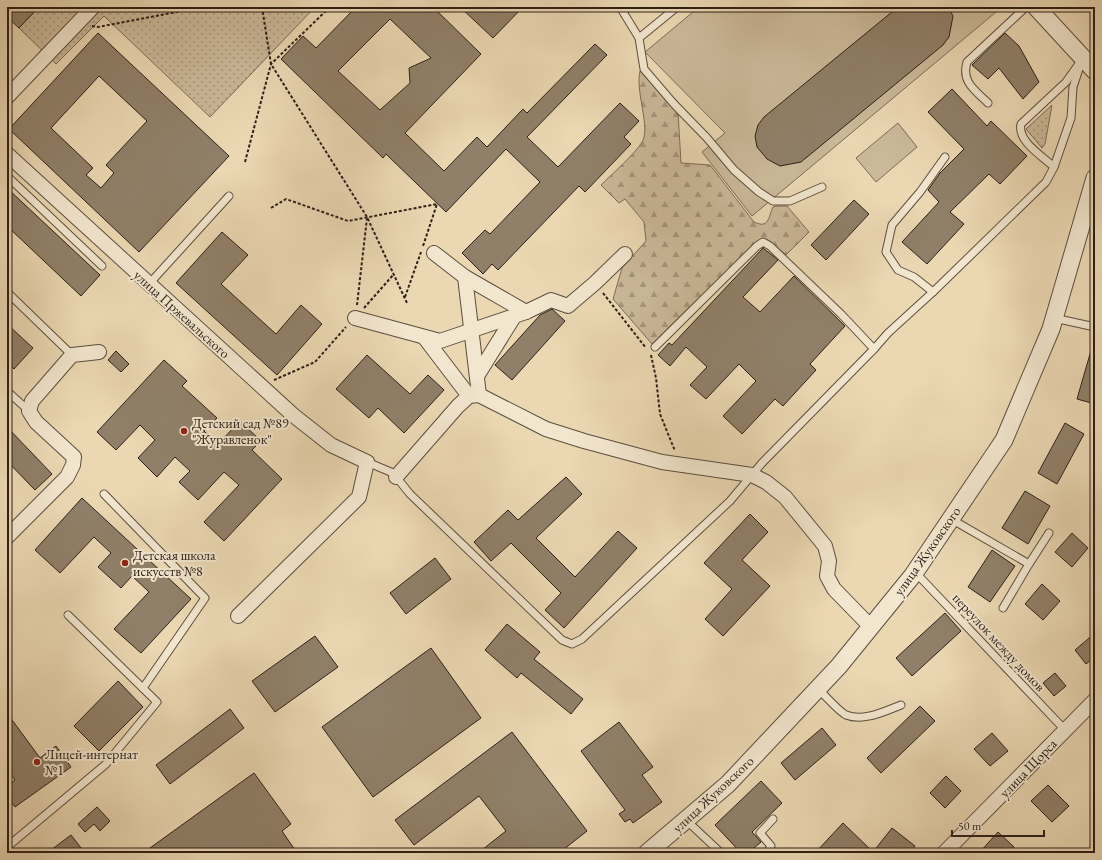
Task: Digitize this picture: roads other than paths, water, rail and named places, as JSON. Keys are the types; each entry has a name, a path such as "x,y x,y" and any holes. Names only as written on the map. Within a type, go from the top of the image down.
{"street":[{"path":"7,97 93,7"},
{"path":"1036,7 1095,71"},
{"name":"улица Пржевальского","path":"8,158 292,415 331,445 367,462"},
{"name":"улица Жуковского","path":"647,853 728,784 839,666 915,571 1004,440 1054,318 1091,205 1095,178"},
{"path":"434,253 466,277 521,314"},
{"path":"355,318 440,341 521,314 551,300 568,306 596,283 625,254"},
{"path":"396,477 458,406 474,396 477,376 466,277"},
{"path":"477,376 521,314"},
{"path":"424,337 474,396 546,429 662,462 752,475 766,482 785,497 825,546 829,561 826,576 831,584 871,627"},
{"path":"7,537 67,477 73,465 74,456 36,422 29,411 32,402 72,355 99,352"},
{"path":"238,616 359,497 367,462"},
{"name":"улица Щорса","path":"944,853 1095,700"}],"lane":[{"path":"620,7 639,38 644,69 734,170 759,192 773,201 790,201 822,187"},
{"path":"639,38 677,7"},
{"path":"988,103 970,85 964,72 967,62 1026,7"},
{"path":"1054,167 1023,138 1020,131 1021,124 1066,82 1083,58"},
{"path":"367,462 393,473 410,494 562,640 572,644 582,639 730,501 752,475 888,333 933,292 1046,182 1054,167 1071,118 1073,87 1083,58"},
{"path":"933,292 914,277 898,270 886,252 892,225 920,192 945,157"},
{"path":"7,176 102,266"},
{"path":"149,284 229,196"},
{"path":"655,347 757,246 763,242 776,251 841,314 874,349"},
{"path":"7,292 72,355"},
{"path":"1054,318 1095,327"},
{"path":"7,391 29,411"},
{"path":"104,494 205,598 143,688"},
{"path":"951,518 1029,564"},
{"path":"1003,608 1049,533"},
{"name":"переулок между домов","path":"915,571 1064,730"},
{"path":"7,847 106,764 157,702 68,615"},
{"path":"818,689 846,714 862,717 877,714 901,705"},
{"path":"767,853 771,846 760,833 773,819"},
{"path":"686,820 721,853"}],"place":[{"name":"Детский сад №89 \"Журавленок\"","path":"184,431"},
{"name":"Детская школа искусств №8","path":"125,563"},
{"name":"Лицей-интернат №1","path":"37,762"}]}
